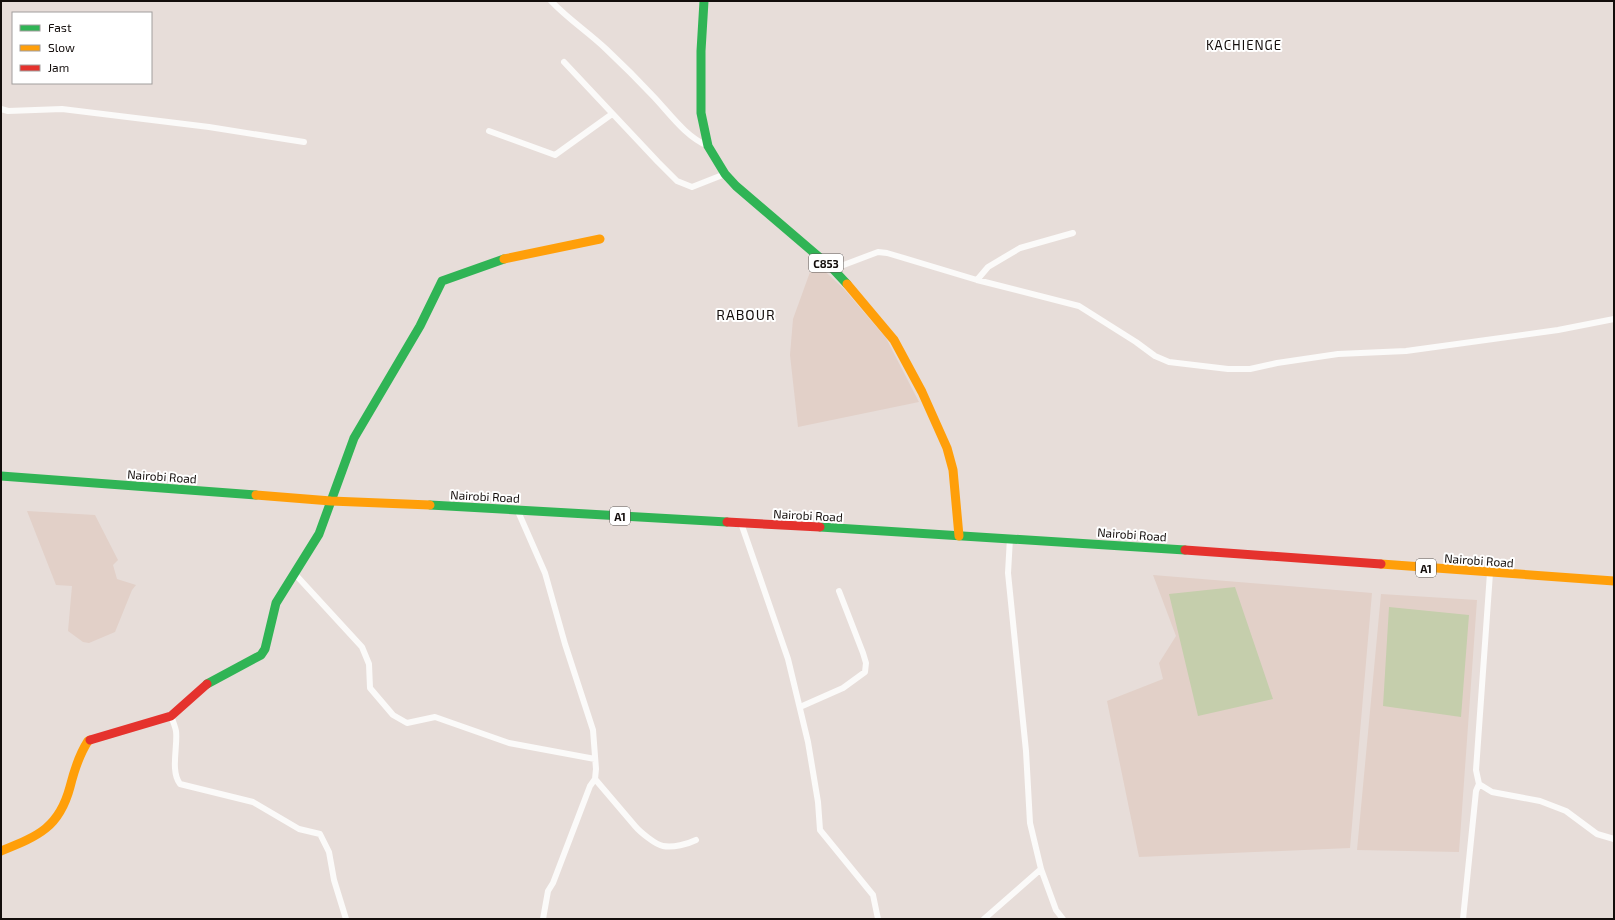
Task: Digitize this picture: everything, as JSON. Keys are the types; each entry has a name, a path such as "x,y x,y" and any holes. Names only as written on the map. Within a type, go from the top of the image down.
{"main road":[{"name":"C853","path":"704,1 701,51 702,113 708,146 725,174 736,186 833,269 859,296 894,340 922,392 947,448 953,470 959,536"},
{"path":"1,851 41,832 51,825 59,815 65,803 82,749 88,741 171,716 205,684 261,655 265,649 276,603 319,534 354,438 420,326 442,280 510,257 600,239"},
{"name":"Nairobi Road","path":"1,476 331,501 517,509 1010,538 1239,553 1490,573 1614,581"}],"street":[{"path":"551,1 566,17 605,48 638,80 684,130 698,142 708,146"},
{"path":"564,62 677,181 692,187 725,174"},
{"path":"1,109 8,111 62,109 209,127 304,142"},
{"path":"490,131 555,155 612,114"},
{"path":"977,280 988,267 1020,248 1073,233"},
{"path":"833,269 878,252 888,253 977,280 1079,306 1136,342 1155,356 1169,362 1228,369 1250,369 1277,362 1338,354 1406,351 1558,330 1614,319"},
{"path":"517,509 545,573 565,644 594,730 596,769 595,779 590,786 553,883 548,891 543,919"},
{"path":"741,523 788,659 809,749 818,802 820,830 873,895 878,919"},
{"path":"1010,538 1008,573 1025,743 1030,823 1041,869 1056,910 1063,919"},
{"path":"294,573 362,647 369,664 370,688 393,715 407,723 434,718 509,743 595,759"},
{"path":"1463,919 1476,791 1479,784 1476,770 1490,573"},
{"path":"800,707 843,688 865,672 866,663 863,653 839,591"},
{"path":"171,716 176,731 175,762 178,781 180,784 253,802 299,829 320,834 330,852 334,880 346,919"},
{"path":"595,779 640,832 663,846 686,844 696,840"},
{"path":"1479,784 1492,792 1540,801 1566,811 1597,834 1614,839"},
{"path":"984,919 1041,869"}],"shaded area":[{"path":"814,261 844,289 886,338 919,402 798,427 790,355 793,319"},
{"path":"27,511 95,515 118,560 113,565 117,579 136,585 132,590 115,632 89,643 83,642 68,631 72,586 56,585"},
{"path":"1153,575 1372,593 1350,848 1139,857 1107,701 1163,679 1159,663 1176,636"},
{"path":"1381,594 1477,600 1459,852 1357,850"}],"green space":[{"path":"1235,587 1273,699 1198,716 1169,594"},
{"path":"1389,607 1469,615 1461,717 1383,706"}],"traffic: fast":[{"path":"704,1 701,51 701,113 708,146 725,174 736,186 833,269 847,284"},
{"path":"207,684 261,655 265,649 276,603 319,534 354,438 420,326 442,281 504,259"},
{"path":"1,476 256,495"},
{"path":"430,505 727,522"},
{"path":"820,527 1185,550"}],"traffic: slow":[{"path":"504,259 600,239"},
{"path":"847,284 894,340 922,392 947,448 953,470 959,536"},
{"path":"256,495 331,501 430,505"},
{"path":"1381,564 1614,581"},
{"path":"1,851 36,835 53,821 60,812 65,801 79,757 90,740"}],"traffic: jam":[{"path":"727,522 820,527"},
{"path":"1185,550 1381,564"},
{"path":"90,740 171,716 207,684"}],"district":[{"name":"KACHIENGE","path":"1244,45"},
{"name":"RABOUR","path":"746,314"}]}
